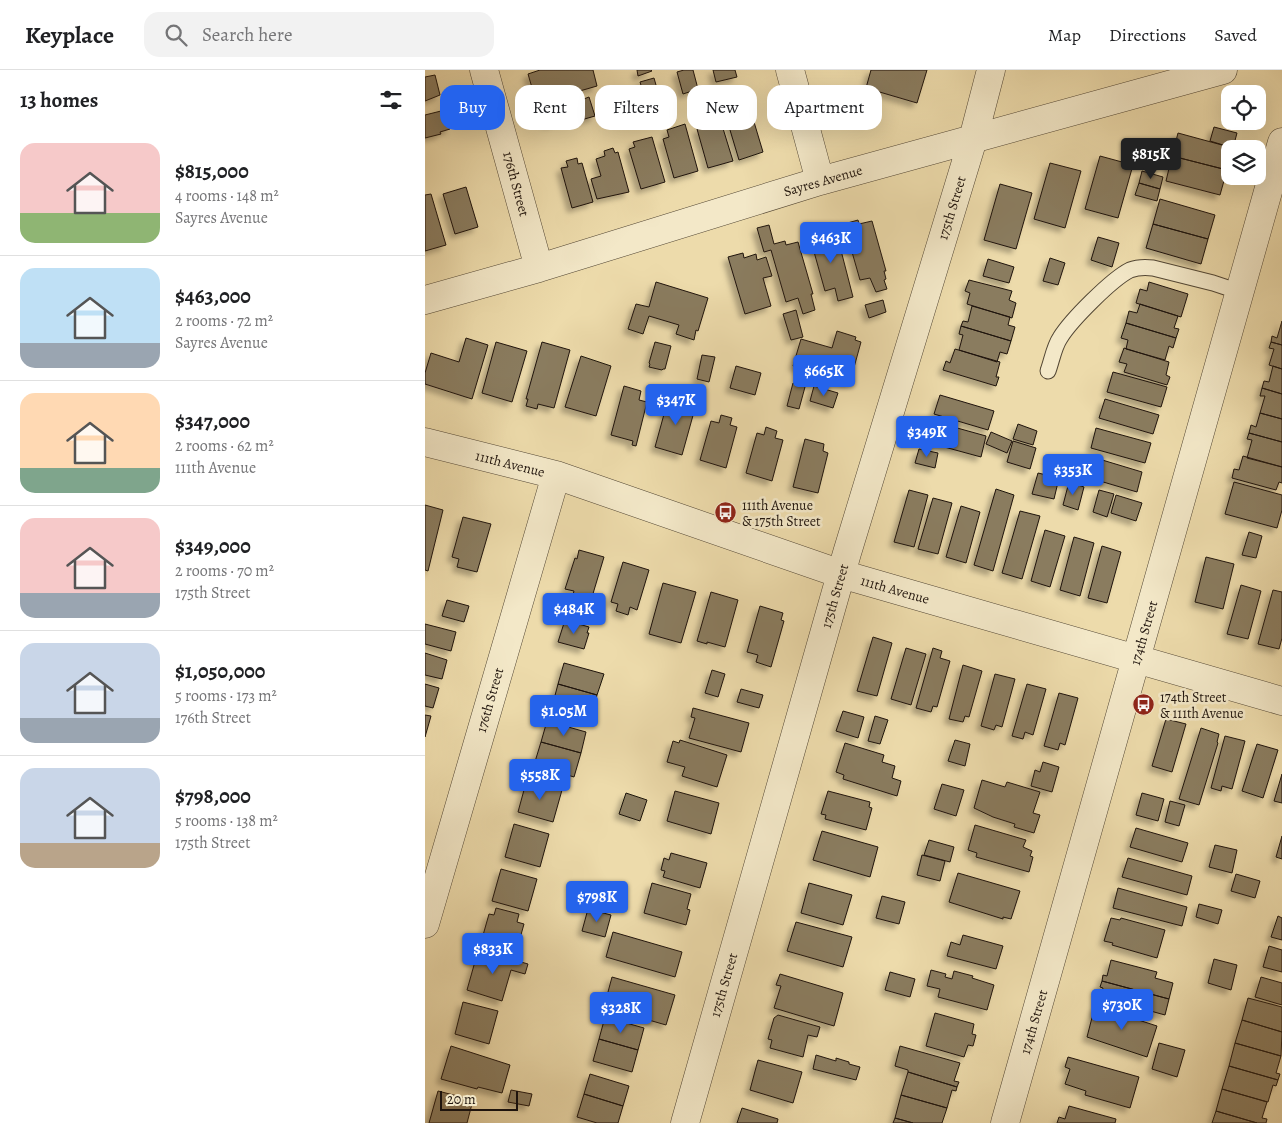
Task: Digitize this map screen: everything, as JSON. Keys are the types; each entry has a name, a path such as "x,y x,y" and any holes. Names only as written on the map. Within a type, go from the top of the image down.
{"street":[{"name":"176th Street","path":"484,70 539,268"},
{"path":"790,70 820,181"},
{"name":"175th Street","path":"685,1123 841,574 973,139 991,70"},
{"name":"Sayres Avenue","path":"425,300 539,268 820,181 1223,70"},
{"name":"174th Street","path":"1005,1123 1240,292 1276,190 1282,142"},
{"name":"111th Avenue","path":"425,442 556,475 841,574 1282,701"},
{"name":"176th Street","path":"425,924 556,475"}],"lane":[{"path":"1048,371 1059,338 1075,319 1117,278 1132,269 1144,266 1213,283 1240,292"}],"building":[{"path":"540,70 593,70 597,85 585,89 585,85 531,85 528,74"},
{"path":"637,70 651,70 652,71 638,76"},
{"path":"693,70 697,85 687,85 687,93 683,94 677,72"},
{"path":"713,70 735,70 737,77 716,82"},
{"path":"871,70 927,70 917,103 882,93 882,85 867,85"},
{"path":"435,75 440,95 425,101 425,77"},
{"path":"654,78 656,85 641,85 640,82"},
{"path":"589,97 595,116 585,119 585,99"},
{"path":"440,111 440,130 447,130 440,132 441,134 425,138 425,115"},
{"path":"685,124 698,171 674,178 663,139 669,137 667,130 677,130 677,127"},
{"path":"1214,127 1237,133 1235,140 1221,140 1221,144 1210,141"},
{"path":"697,130 723,130 733,161 708,168"},
{"path":"730,130 756,130 763,152 739,160"},
{"path":"1178,133 1221,145 1221,168 1172,156"},
{"path":"652,137 665,182 641,189 629,149 635,147 633,142"},
{"path":"613,148 615,153 618,152 629,192 597,199 591,179 601,176 596,159 605,156 604,151"},
{"path":"1100,156 1133,165 1118,218 1085,209"},
{"path":"1172,156 1221,168 1221,185 1223,185 1220,195 1166,181"},
{"path":"577,158 578,164 582,163 593,202 572,208 561,168 568,167 566,161"},
{"path":"1050,163 1081,171 1065,228 1034,219"},
{"path":"1142,171 1163,177 1160,189 1139,183"},
{"path":"1139,183 1160,189 1157,201 1135,195"},
{"path":"1000,184 1032,193 1016,249 984,240"},
{"path":"466,187 478,227 455,234 443,194"},
{"path":"431,194 446,245 425,251 425,195"},
{"path":"1160,199 1215,215 1208,239 1153,224"},
{"path":"858,220 859,224 872,221 886,271 884,271 886,279 884,280 887,289 876,292 870,278 860,280 844,224"},
{"path":"1153,224 1208,239 1201,264 1146,248"},
{"path":"769,225 774,244 785,241 786,245 798,242 813,294 811,294 815,310 803,314 798,298 786,302 771,250 764,252 757,228"},
{"path":"823,230 824,234 836,231 853,297 838,301 835,288 825,291 809,234"},
{"path":"1098,237 1119,243 1112,267 1091,260"},
{"path":"743,253 744,258 756,254 757,260 766,257 772,276 763,278 771,306 745,314 728,257"},
{"path":"1050,258 1065,263 1058,285 1043,281"},
{"path":"988,259 1014,267 1009,283 983,276"},
{"path":"969,280 1012,291 1009,300 1016,303 1012,318 967,304 970,293 965,291"},
{"path":"656,282 708,298 694,340 676,334 679,325 649,316 643,334 628,329 636,304 649,307"},
{"path":"1149,282 1188,294 1181,317 1136,303 1140,289 1147,291"},
{"path":"883,300 886,312 869,318 865,305"},
{"path":"1140,304 1178,316 1174,328 1179,329 1176,338 1126,323 1129,311 1137,313"},
{"path":"972,306 1010,317 1008,325 1015,327 1011,341 961,326 963,321 968,322"},
{"path":"796,310 803,337 791,340 783,314"},
{"path":"1282,321 1282,345 1271,342 1272,336 1277,338"},
{"path":"1126,323 1176,338 1173,348 1169,346 1165,360 1126,349 1128,340 1121,338"},
{"path":"961,326 1011,341 1007,354 1000,352 997,362 959,350 963,335 959,334"},
{"path":"837,331 856,337 855,340 861,342 850,382 793,366 801,339 832,348"},
{"path":"466,338 488,345 472,399 425,384 425,373 431,353 459,362"},
{"path":"496,342 527,351 512,402 482,393"},
{"path":"542,342 570,350 554,408 538,404 537,409 526,406 528,399 526,399"},
{"path":"655,342 671,346 665,369 662,370 649,367"},
{"path":"1271,342 1282,345 1282,369 1269,365 1274,349 1269,348"},
{"path":"1124,348 1169,362 1166,375 1170,377 1167,385 1124,372 1127,364 1119,362"},
{"path":"955,349 1000,362 996,386 943,370 946,361 950,363"},
{"path":"702,355 715,357 709,382 697,379"},
{"path":"581,356 611,366 596,416 565,407"},
{"path":"736,366 761,373 755,395 730,388"},
{"path":"1273,366 1282,369 1282,394 1262,388 1264,381 1269,382"},
{"path":"1113,372 1167,387 1161,407 1107,392"},
{"path":"793,383 805,387 799,409 787,406"},
{"path":"624,386 641,391 639,400 647,402 636,446 632,445 633,441 611,435"},
{"path":"814,386 838,393 833,408 810,401"},
{"path":"1262,388 1282,394 1282,419 1260,413 1265,396 1260,396"},
{"path":"940,395 994,411 988,430 934,414"},
{"path":"678,396 697,401 682,455 655,447 666,407 674,410"},
{"path":"1105,399 1159,415 1153,434 1099,418"},
{"path":"1260,413 1282,419 1282,442 1249,433 1251,425 1256,427"},
{"path":"721,415 732,418 730,425 737,427 726,468 700,460 711,421 719,423"},
{"path":"932,421 986,436 981,457 926,442"},
{"path":"1018,424 1037,431 1033,445 1013,439"},
{"path":"766,427 777,431 775,438 783,440 772,481 746,473 757,433 764,435"},
{"path":"1096,428 1151,443 1145,463 1091,448"},
{"path":"991,432 1012,441 1007,453 986,444"},
{"path":"1249,433 1282,442 1282,467 1247,458 1252,440 1247,439"},
{"path":"805,439 824,444 823,451 828,453 818,493 793,487"},
{"path":"1013,441 1036,448 1030,469 1007,462"},
{"path":"919,449 938,453 935,468 915,463"},
{"path":"1089,456 1142,472 1137,492 1083,476"},
{"path":"1243,456 1282,467 1282,483 1279,482 1276,490 1232,478 1234,469 1239,470"},
{"path":"1038,473 1059,478 1054,499 1032,494"},
{"path":"1069,482 1084,487 1078,510 1063,505"},
{"path":"1234,482 1282,495 1282,510 1277,528 1225,514"},
{"path":"996,489 1014,495 993,571 974,565"},
{"path":"909,490 928,495 914,547 894,542"},
{"path":"1099,490 1114,494 1107,517 1093,512"},
{"path":"1116,495 1142,503 1136,521 1111,513"},
{"path":"933,498 952,503 938,554 918,549"},
{"path":"425,505 443,510 428,571 425,570"},
{"path":"961,506 980,512 966,563 946,557"},
{"path":"1020,511 1040,516 1022,579 1002,573"},
{"path":"463,517 491,524 477,572 457,567 459,559 452,557"},
{"path":"1045,530 1065,536 1050,587 1031,581"},
{"path":"1249,532 1262,536 1256,558 1242,555"},
{"path":"1074,537 1094,543 1080,596 1060,590"},
{"path":"1102,546 1121,552 1107,603 1088,598"},
{"path":"579,550 604,557 592,597 585,595 583,602 572,598 574,591 565,589"},
{"path":"1206,557 1234,564 1223,609 1195,602"},
{"path":"623,562 649,570 637,610 630,607 628,615 616,611 618,604 611,602"},
{"path":"663,583 696,592 681,643 649,634"},
{"path":"1241,585 1261,591 1248,639 1227,634"},
{"path":"1273,590 1282,592 1282,638 1279,649 1258,644"},
{"path":"711,592 738,600 725,647 697,641"},
{"path":"447,600 469,606 464,622 442,616"},
{"path":"760,606 783,613 781,620 784,621 771,667 756,662 758,655 747,652"},
{"path":"565,620 589,627 584,649 558,642"},
{"path":"425,624 456,632 451,651 425,644"},
{"path":"873,637 892,643 877,696 857,691"},
{"path":"906,648 926,654 911,705 891,699"},
{"path":"933,648 942,651 940,658 950,661 937,707 933,706 931,712 916,708"},
{"path":"425,653 447,660 442,679 425,675"},
{"path":"564,663 604,674 597,695 558,684"},
{"path":"963,665 982,671 969,717 965,716 963,722 949,719"},
{"path":"712,670 725,674 718,697 705,693"},
{"path":"995,674 1015,679 1002,727 996,725 994,730 981,726"},
{"path":"425,684 439,688 433,708 425,706"},
{"path":"558,684 597,695 591,718 552,707"},
{"path":"1027,684 1046,689 1033,735 1025,732 1023,739 1012,736"},
{"path":"741,689 763,695 759,708 737,702"},
{"path":"1059,693 1078,698 1065,745 1060,743 1058,750 1044,746"},
{"path":"693,708 749,723 741,752 689,738 695,718 691,717"},
{"path":"843,711 864,717 858,738 836,731"},
{"path":"425,715 431,716 425,737"},
{"path":"875,716 888,720 880,744 868,741"},
{"path":"1166,719 1186,724 1172,772 1152,766"},
{"path":"547,721 586,732 581,753 541,742"},
{"path":"1201,728 1219,734 1199,805 1179,799"},
{"path":"1225,736 1245,741 1232,789 1222,786 1221,791 1211,788"},
{"path":"680,740 727,755 717,787 682,776 685,767 667,762 673,741 679,743"},
{"path":"955,740 970,744 965,766 948,761"},
{"path":"541,742 581,753 574,777 534,765"},
{"path":"845,743 884,755 882,762 895,766 892,778 901,781 897,796 843,779 844,775 836,772"},
{"path":"1257,744 1278,750 1263,798 1242,791"},
{"path":"1043,762 1059,767 1052,792 1031,786 1035,770 1040,772"},
{"path":"1282,774 1282,803 1274,801"},
{"path":"527,779 562,790 553,822 518,812"},
{"path":"982,780 1005,787 1007,782 1040,792 1033,813 1040,815 1034,833 1014,827 1015,824 974,808"},
{"path":"942,784 964,790 956,816 934,809"},
{"path":"675,791 719,803 711,834 667,821"},
{"path":"828,791 870,802 869,807 872,808 866,830 825,819 826,815 821,814"},
{"path":"626,793 647,800 640,821 619,814"},
{"path":"1142,793 1164,799 1158,821 1136,815"},
{"path":"1170,801 1185,805 1179,826 1165,822"},
{"path":"514,824 549,834 540,867 505,857"},
{"path":"975,825 1026,840 1023,847 1032,851 1030,856 1033,857 1029,872 976,857 977,853 968,850"},
{"path":"1136,828 1188,843 1182,862 1130,847"},
{"path":"822,831 878,847 870,877 813,860"},
{"path":"1282,836 1282,859 1276,857"},
{"path":"929,840 954,847 950,862 924,855"},
{"path":"1215,845 1237,850 1232,873 1209,867"},
{"path":"671,853 707,863 700,888 663,877 665,871 661,870 664,858 669,860"},
{"path":"922,855 945,861 940,881 917,875"},
{"path":"1128,858 1192,876 1187,895 1122,877"},
{"path":"501,869 537,879 528,911 492,901"},
{"path":"958,873 1020,891 1011,919 1003,917 1003,919 949,902"},
{"path":"1236,874 1260,881 1255,898 1231,891"},
{"path":"652,883 691,894 687,909 690,910 686,925 644,913"},
{"path":"809,883 852,895 843,925 801,913"},
{"path":"1118,888 1187,907 1182,926 1113,908"},
{"path":"882,896 905,902 899,924 876,918"},
{"path":"1199,904 1222,910 1218,924 1196,917"},
{"path":"496,908 519,914 517,922 524,924 515,956 480,946 489,914 494,915"},
{"path":"588,909 611,915 605,937 582,931"},
{"path":"1278,916 1282,918 1282,940 1271,937"},
{"path":"1111,918 1120,920 1121,918 1165,930 1157,958 1104,941"},
{"path":"796,922 852,937 843,967 787,951"},
{"path":"613,932 682,952 675,977 606,957"},
{"path":"963,935 1003,946 996,969 947,956 951,942 960,945"},
{"path":"1269,946 1282,950 1282,972 1263,967"},
{"path":"483,951 528,964 525,974 511,970 502,1001 467,990 476,958 480,959"},
{"path":"1214,959 1237,965 1231,990 1208,983"},
{"path":"1111,960 1157,972 1155,978 1173,983 1169,999 1102,981 1103,975 1107,976"},
{"path":"931,970 946,974 945,977 952,979 954,971 973,976 972,978 994,985 987,1010 938,997 940,989 927,986"},
{"path":"890,972 915,979 910,997 885,990"},
{"path":"780,974 843,993 834,1026 774,1008 781,986 776,985"},
{"path":"612,977 675,995 666,1025 604,1007"},
{"path":"1261,977 1282,983 1282,1005 1255,997"},
{"path":"1102,981 1169,999 1165,1015 1147,1010 1145,1016 1099,1004 1103,988 1100,987"},
{"path":"1248,998 1282,1007 1282,1032 1242,1020"},
{"path":"463,1002 498,1011 489,1044 455,1034"},
{"path":"1095,1006 1157,1026 1147,1057 1087,1037"},
{"path":"935,1013 974,1024 972,1034 976,1035 973,1046 968,1045 964,1057 926,1046"},
{"path":"778,1015 820,1027 817,1037 808,1035 803,1057 770,1048 772,1040 768,1039 774,1018"},
{"path":"605,1017 644,1028 638,1050 599,1039"},
{"path":"1242,1020 1282,1032 1281,1056 1235,1043"},
{"path":"599,1039 638,1050 632,1072 593,1061"},
{"path":"1159,1043 1185,1050 1177,1077 1152,1069"},
{"path":"1235,1043 1281,1056 1276,1073 1280,1074 1278,1080 1229,1066"},
{"path":"451,1046 510,1065 502,1093 478,1087 477,1089 441,1079"},
{"path":"900,1046 960,1063 954,1081 959,1082 957,1087 908,1072 908,1070 895,1066"},
{"path":"816,1055 836,1061 836,1058 860,1067 856,1080 813,1069"},
{"path":"1068,1057 1139,1077 1130,1108 1085,1095 1086,1091 1065,1084 1070,1069 1065,1067"},
{"path":"758,1060 802,1072 793,1103 750,1090"},
{"path":"1229,1066 1278,1080 1276,1086 1273,1085 1268,1102 1222,1089"},
{"path":"908,1072 957,1087 956,1091 952,1090 947,1108 901,1095"},
{"path":"590,1074 629,1086 623,1106 584,1094"},
{"path":"1222,1089 1267,1102 1262,1118 1267,1119 1266,1123 1257,1123 1216,1111"},
{"path":"511,1090 532,1094 529,1106 508,1102"},
{"path":"438,1091 473,1100 467,1123 429,1123"},
{"path":"584,1094 623,1106 618,1123 597,1123 577,1117"},
{"path":"901,1095 947,1108 942,1123 913,1123 895,1118"},
{"path":"1069,1106 1116,1119 1115,1123 1057,1123 1059,1117 1065,1119"},
{"path":"742,1108 778,1119 777,1123 737,1123"},
{"path":"1216,1111 1257,1123 1212,1123"},
{"path":"895,1118 913,1123 893,1123"}],"place":[{"name":"111th Avenue & 175th Street","path":"726,513"},
{"name":"174th Street & 111th Avenue","path":"1144,705"}]}
